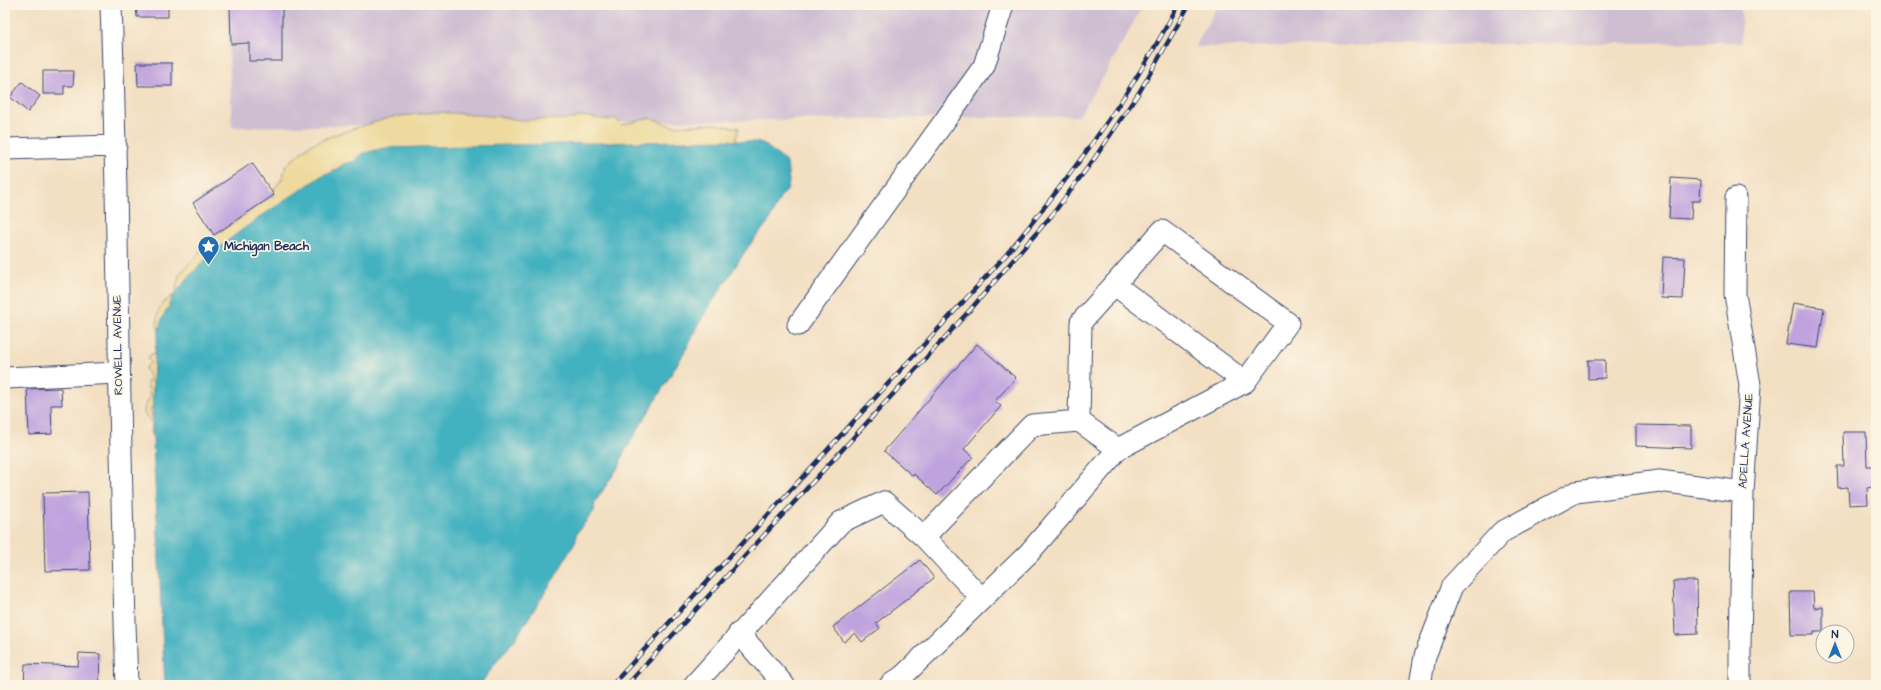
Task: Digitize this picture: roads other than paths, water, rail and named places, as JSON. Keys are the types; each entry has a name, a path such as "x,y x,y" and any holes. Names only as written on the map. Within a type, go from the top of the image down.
{"street":[{"name":"ROWELL AVENUE","path":"111,5 116,146 121,515 127,685"},
{"path":"798,325 984,66 1003,5"},
{"path":"5,149 116,146"},
{"name":"ADELLA AVENUE","path":"1736,198 1735,294 1750,384 1743,492 1740,685"},
{"path":"890,685 904,675 1029,553 1118,449 1245,382 1288,323 1162,231 1081,322 1079,421"},
{"path":"1115,285 1245,382"},
{"path":"5,378 119,373"},
{"path":"924,537 1032,425 1079,421 1118,449"},
{"path":"1420,685 1425,656 1452,586 1502,532 1576,492 1659,481 1743,492"},
{"path":"694,685 739,633 841,522 884,502 924,537 982,599"},
{"path":"739,633 784,685"}],"water":[{"path":"725,140 763,143 787,163 789,182 787,191 781,196 769,221 748,247 697,326 688,346 622,456 620,465 595,502 594,511 576,534 576,540 555,577 515,639 480,685 165,685 153,450 153,380 156,348 161,323 169,307 171,299 210,256 247,226 324,174 331,173 344,164 353,162 361,154 384,148"}],"railway":[{"path":"612,685 1006,255 1053,196 1120,103 1160,38 1178,5"},
{"path":"627,685 970,310 1052,215 1094,159 1140,91 1189,5"}],"place":[{"name":"Michigan Beach","path":"209,266"}]}
